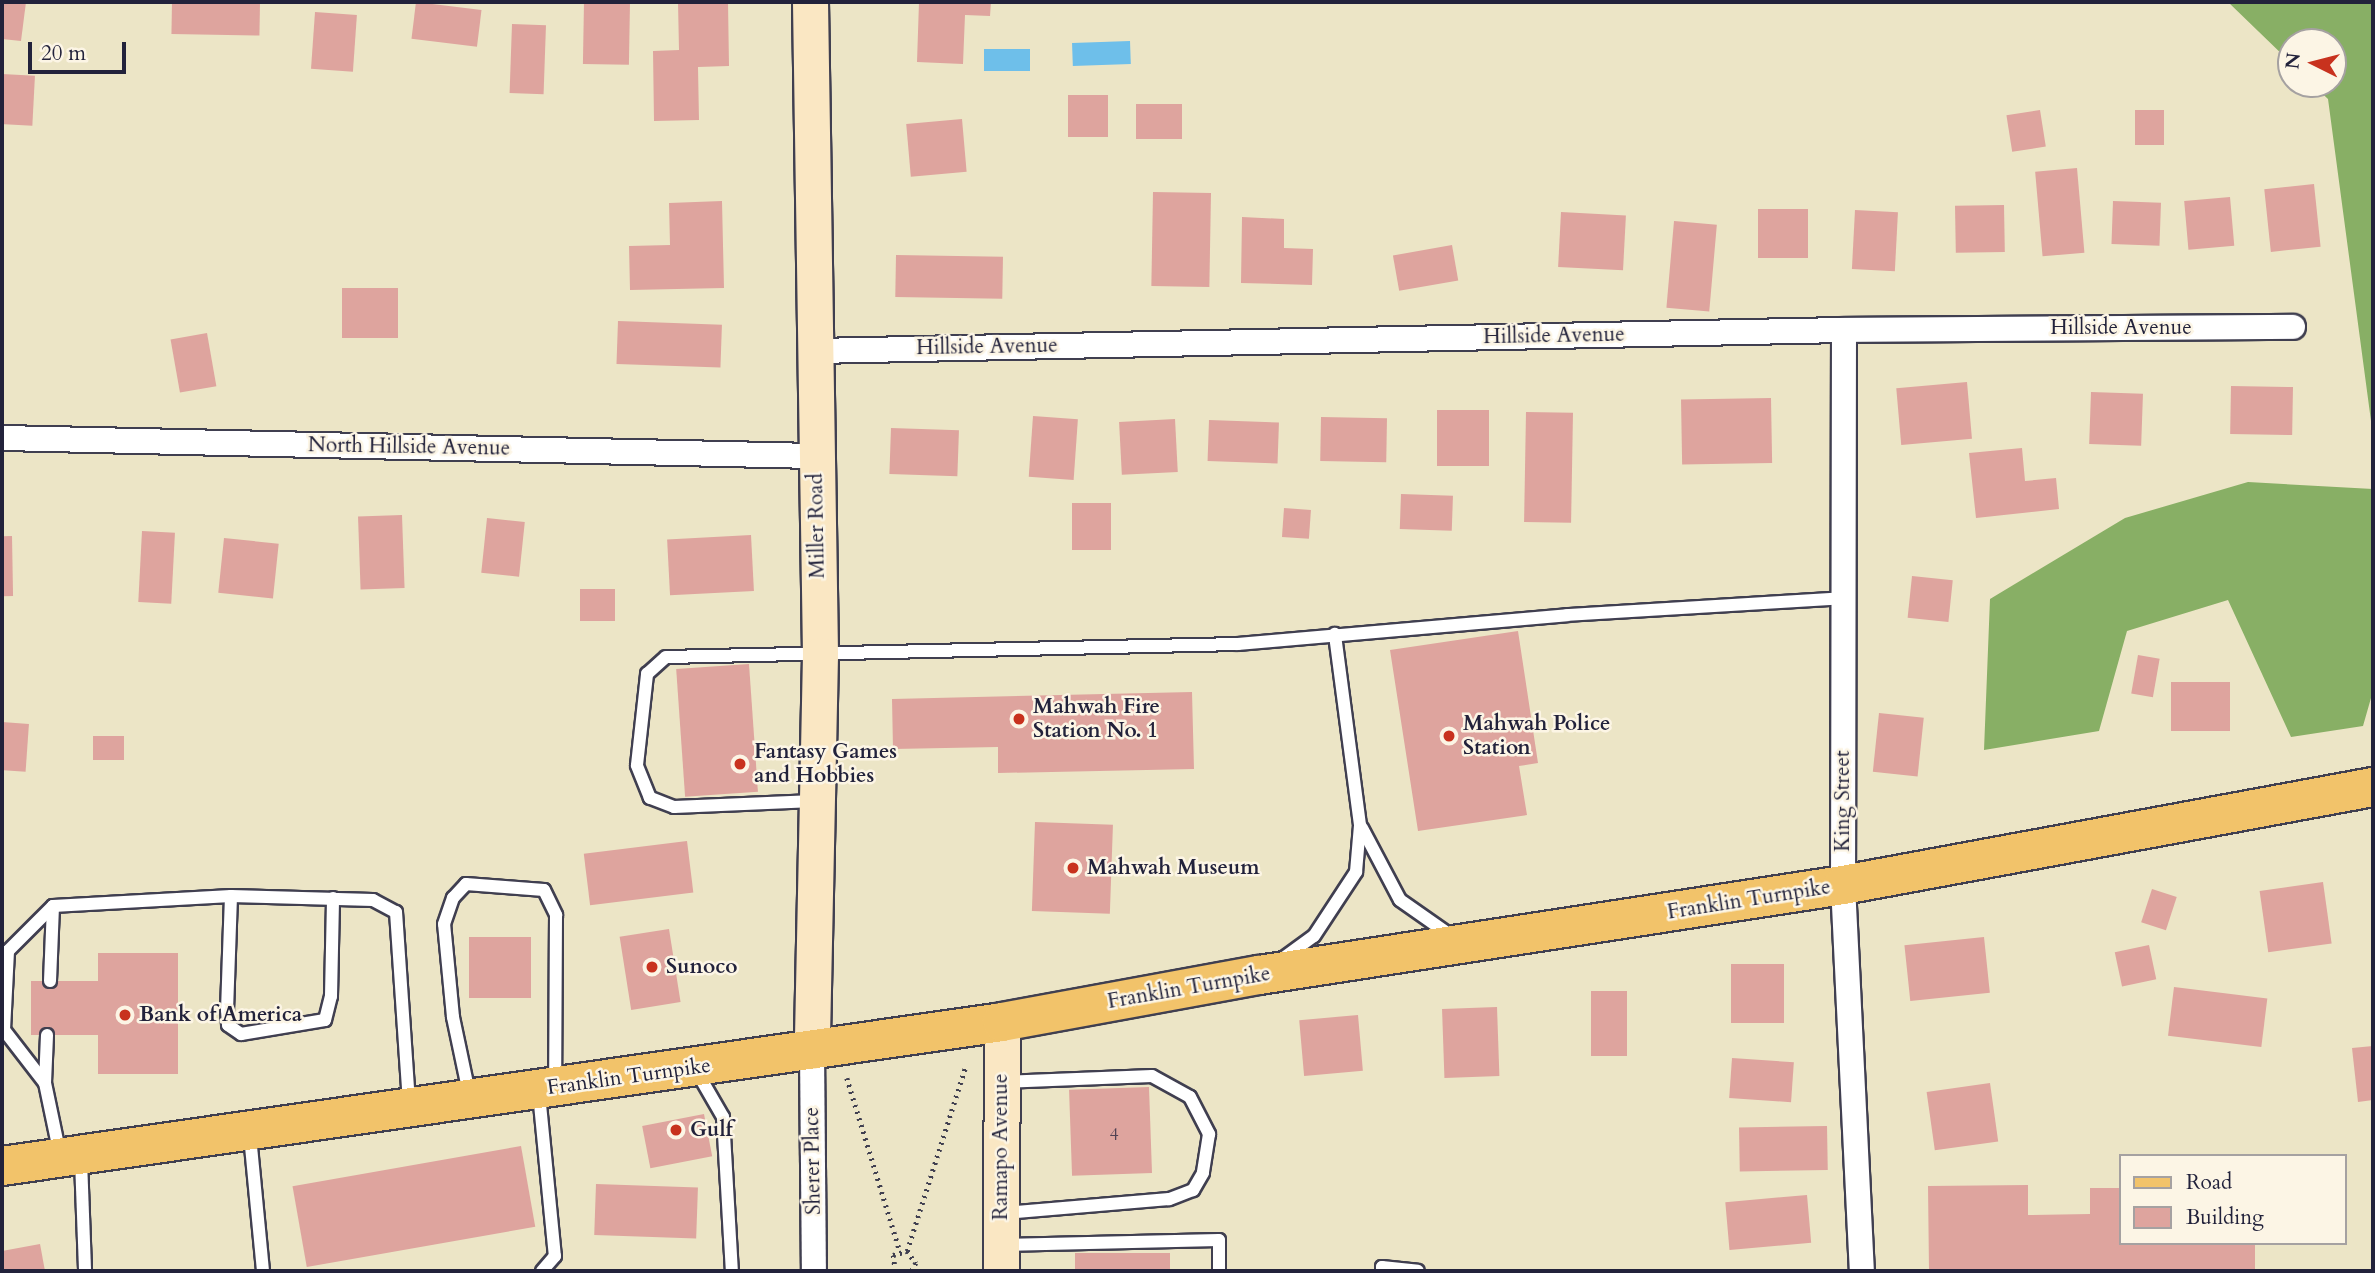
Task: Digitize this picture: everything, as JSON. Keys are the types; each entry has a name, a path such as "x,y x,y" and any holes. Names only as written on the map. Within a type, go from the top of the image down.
{"main road":[{"name":"Franklin Turnpike","path":"2,1166 1002,1022 1259,975 1843,885 2373,787"}],"street":[{"name":"Miller Road","path":"810,2 820,655 812,1051"},
{"name":"Hillside Avenue","path":"815,351 1844,330 2293,327"},
{"name":"King Street","path":"1844,330 1843,885 1862,1271"},
{"name":"North Hillside Avenue","path":"2,438 816,456"},
{"name":"Ramapo Avenue","path":"1001,1243 988,1076 1002,1022"},
{"name":"Sherer Place","path":"812,1051 814,1271"}],"lane":[{"path":"817,800 674,807 650,799 637,765 647,674 666,657 1135,649 1844,598"},
{"path":"1259,975 1314,936 1356,872 1360,825 1335,634"},
{"path":"1360,825 1399,900 1415,915 1465,944"},
{"path":"470,1099 453,1017 444,924 453,898 466,884 544,890 556,915 546,1088 555,1256 542,1271"},
{"path":"231,896 228,1025 241,1034 326,1020 331,996 333,898"},
{"path":"85,1271 71,1157 45,1083 4,1030 8,951 52,906 231,896 373,900 396,912 410,1107"},
{"path":"50,981 52,906"},
{"path":"45,1083 47,1035"},
{"path":"694,1068 723,1117 732,1271"},
{"path":"988,1076 1152,1076 1191,1097 1209,1134 1203,1173 1193,1190 1170,1199 1001,1243"},
{"path":"250,1130 263,1271"},
{"path":"1001,1243 1219,1241 1219,1271"},
{"path":"1381,1271 1382,1267 1419,1271"}],"path":[{"path":"961,1057 968,1059 988,1076"},
{"path":"907,1251 968,1059"},
{"path":"853,1073 847,1078 900,1251"},
{"path":"900,1251 907,1251"},
{"path":"895,1271 891,1263 900,1251"},
{"path":"907,1251 916,1263 912,1271"}],"green space":[{"path":"2228,2 2373,2 2373,436 2327,98 2347,98 2347,28 2277,28 2277,49"},
{"path":"2248,482 2373,489 2373,691 2363,726 2291,737 2228,600 2127,631 2099,731 1984,750 1990,599 2125,518"}],"water":[{"path":"1130,41 1131,64 1073,66 1072,43"},
{"path":"984,49 1030,49 1030,71 984,71"}],"building":[{"path":"2,2 26,2 21,41 2,39"},
{"path":"172,2 260,4 259,36 171,34"},
{"path":"416,2 482,10 477,47 411,39"},
{"path":"584,2 630,3 629,65 583,64"},
{"path":"678,2 728,2 729,66 698,67 699,120 654,121 653,51 679,50"},
{"path":"919,2 991,2 990,16 965,15 963,64 917,62"},
{"path":"315,12 357,15 353,72 311,69"},
{"path":"512,24 546,25 544,94 510,93"},
{"path":"2,74 35,76 32,126 2,124"},
{"path":"1068,95 1108,95 1108,137 1068,137"},
{"path":"1136,104 1182,104 1182,139 1136,139"},
{"path":"2040,110 2046,147 2012,152 2006,115"},
{"path":"2135,110 2164,110 2164,145 2135,145"},
{"path":"962,119 967,172 911,177 906,124"},
{"path":"2077,168 2084,253 2043,256 2035,172"},
{"path":"2314,184 2321,247 2271,252 2264,189"},
{"path":"1153,192 1211,193 1209,287 1151,286"},
{"path":"2230,197 2234,246 2188,250 2184,201"},
{"path":"722,201 724,288 630,290 629,246 670,245 669,203"},
{"path":"2113,201 2161,203 2159,246 2111,244"},
{"path":"2004,205 2005,252 1956,253 1955,206"},
{"path":"1758,209 1808,209 1808,258 1758,258"},
{"path":"1855,210 1898,212 1895,271 1852,269"},
{"path":"1561,212 1626,215 1623,270 1558,267"},
{"path":"1242,217 1284,219 1284,248 1313,249 1312,285 1241,283"},
{"path":"1674,221 1717,225 1709,311 1666,308"},
{"path":"1452,245 1458,280 1399,291 1393,255"},
{"path":"896,255 1003,257 1002,299 895,297"},
{"path":"342,288 398,288 398,338 342,338"},
{"path":"618,321 722,325 720,368 616,364"},
{"path":"207,333 216,386 180,393 171,339"},
{"path":"1967,382 1972,439 1901,445 1896,388"},
{"path":"2231,386 2293,387 2292,435 2230,434"},
{"path":"2091,392 2143,394 2141,446 2089,444"},
{"path":"1771,398 1772,463 1682,465 1681,400"},
{"path":"1437,410 1489,410 1489,466 1437,466"},
{"path":"1526,412 1573,413 1571,523 1524,522"},
{"path":"1033,416 1078,419 1074,480 1029,477"},
{"path":"1321,417 1387,418 1386,462 1320,461"},
{"path":"1175,419 1178,472 1122,475 1119,422"},
{"path":"1209,420 1279,422 1278,463 1208,461"},
{"path":"891,428 959,430 957,476 889,474"},
{"path":"2022,448 2025,481 2056,478 2059,509 1976,518 1969,453"},
{"path":"1401,494 1453,496 1452,531 1400,529"},
{"path":"1072,503 1111,503 1111,550 1072,550"},
{"path":"1284,508 1311,510 1309,539 1282,537"},
{"path":"402,515 405,588 361,589 358,517"},
{"path":"487,518 525,522 519,577 481,573"},
{"path":"142,531 175,533 171,604 138,602"},
{"path":"751,535 754,591 670,595 667,539"},
{"path":"2,536 12,536 13,596 3,596"},
{"path":"224,538 279,544 273,598 218,593"},
{"path":"1912,576 1953,580 1948,622 1908,618"},
{"path":"580,589 615,589 615,621 580,621"},
{"path":"1518,631 1538,763 1519,766 1527,815 1418,831 1390,650"},
{"path":"2138,655 2160,659 2153,697 2131,693"},
{"path":"749,664 758,792 685,797 676,669"},
{"path":"2171,682 2230,682 2230,731 2171,731"},
{"path":"1192,692 1194,769 998,773 998,747 893,749 892,699"},
{"path":"1879,713 1924,718 1918,776 1873,772"},
{"path":"2,722 29,724 26,772 2,770"},
{"path":"93,736 124,736 124,760 93,760"},
{"name":"Mahwah Museum","path":"1035,822 1113,825 1110,914 1032,911"},
{"path":"687,841 693,893 590,905 584,854"},
{"path":"2323,882 2332,943 2268,952 2260,891"},
{"path":"2152,889 2177,897 2166,930 2141,922"},
{"path":"669,929 681,1002 631,1010 620,937"},
{"path":"469,937 531,937 531,998 469,998"},
{"path":"1984,937 1990,993 1910,1001 1904,945"},
{"path":"2149,945 2156,979 2122,987 2115,952"},
{"path":"98,953 178,953 178,1074 98,1074 98,1035 31,1035 31,981 98,981"},
{"path":"1731,964 1784,964 1784,1023 1731,1023"},
{"path":"2174,987 2267,998 2261,1047 2168,1036"},
{"path":"1591,991 1627,991 1627,1056 1591,1056"},
{"path":"1497,1007 1499,1076 1444,1078 1442,1009"},
{"path":"1358,1015 1363,1071 1304,1076 1299,1020"},
{"path":"2373,1046 2373,1100 2358,1102 2352,1048"},
{"path":"1732,1058 1794,1062 1791,1102 1729,1098"},
{"path":"1990,1083 1998,1141 1935,1150 1927,1092"},
{"path":"1149,1087 1152,1173 1072,1176 1069,1090"},
{"path":"704,1114 712,1156 650,1168 642,1126"},
{"path":"1827,1126 1828,1170 1740,1172 1739,1128"},
{"path":"521,1146 535,1227 307,1267 293,1186"},
{"path":"596,1184 698,1188 696,1239 594,1235"},
{"path":"2028,1185 2028,1215 2090,1214 2090,1188 2120,1188 2120,1245 2255,1245 2255,1271 1929,1271 1928,1186"},
{"path":"1807,1195 1811,1243 1729,1250 1725,1202"},
{"path":"40,1244 45,1271 2,1271 2,1251"},
{"path":"1075,1253 1170,1253 1170,1271 1075,1271"}],"place":[{"name":"Mahwah Fire Station No. 1","path":"1019,719"},
{"name":"Mahwah Police Station","path":"1449,736"},
{"name":"Fantasy Games and Hobbies","path":"740,764"},
{"name":"Mahwah Museum","path":"1073,868"},
{"name":"Sunoco","path":"652,967"},
{"name":"Bank of America","path":"125,1015"},
{"name":"Gulf","path":"676,1130"}]}
